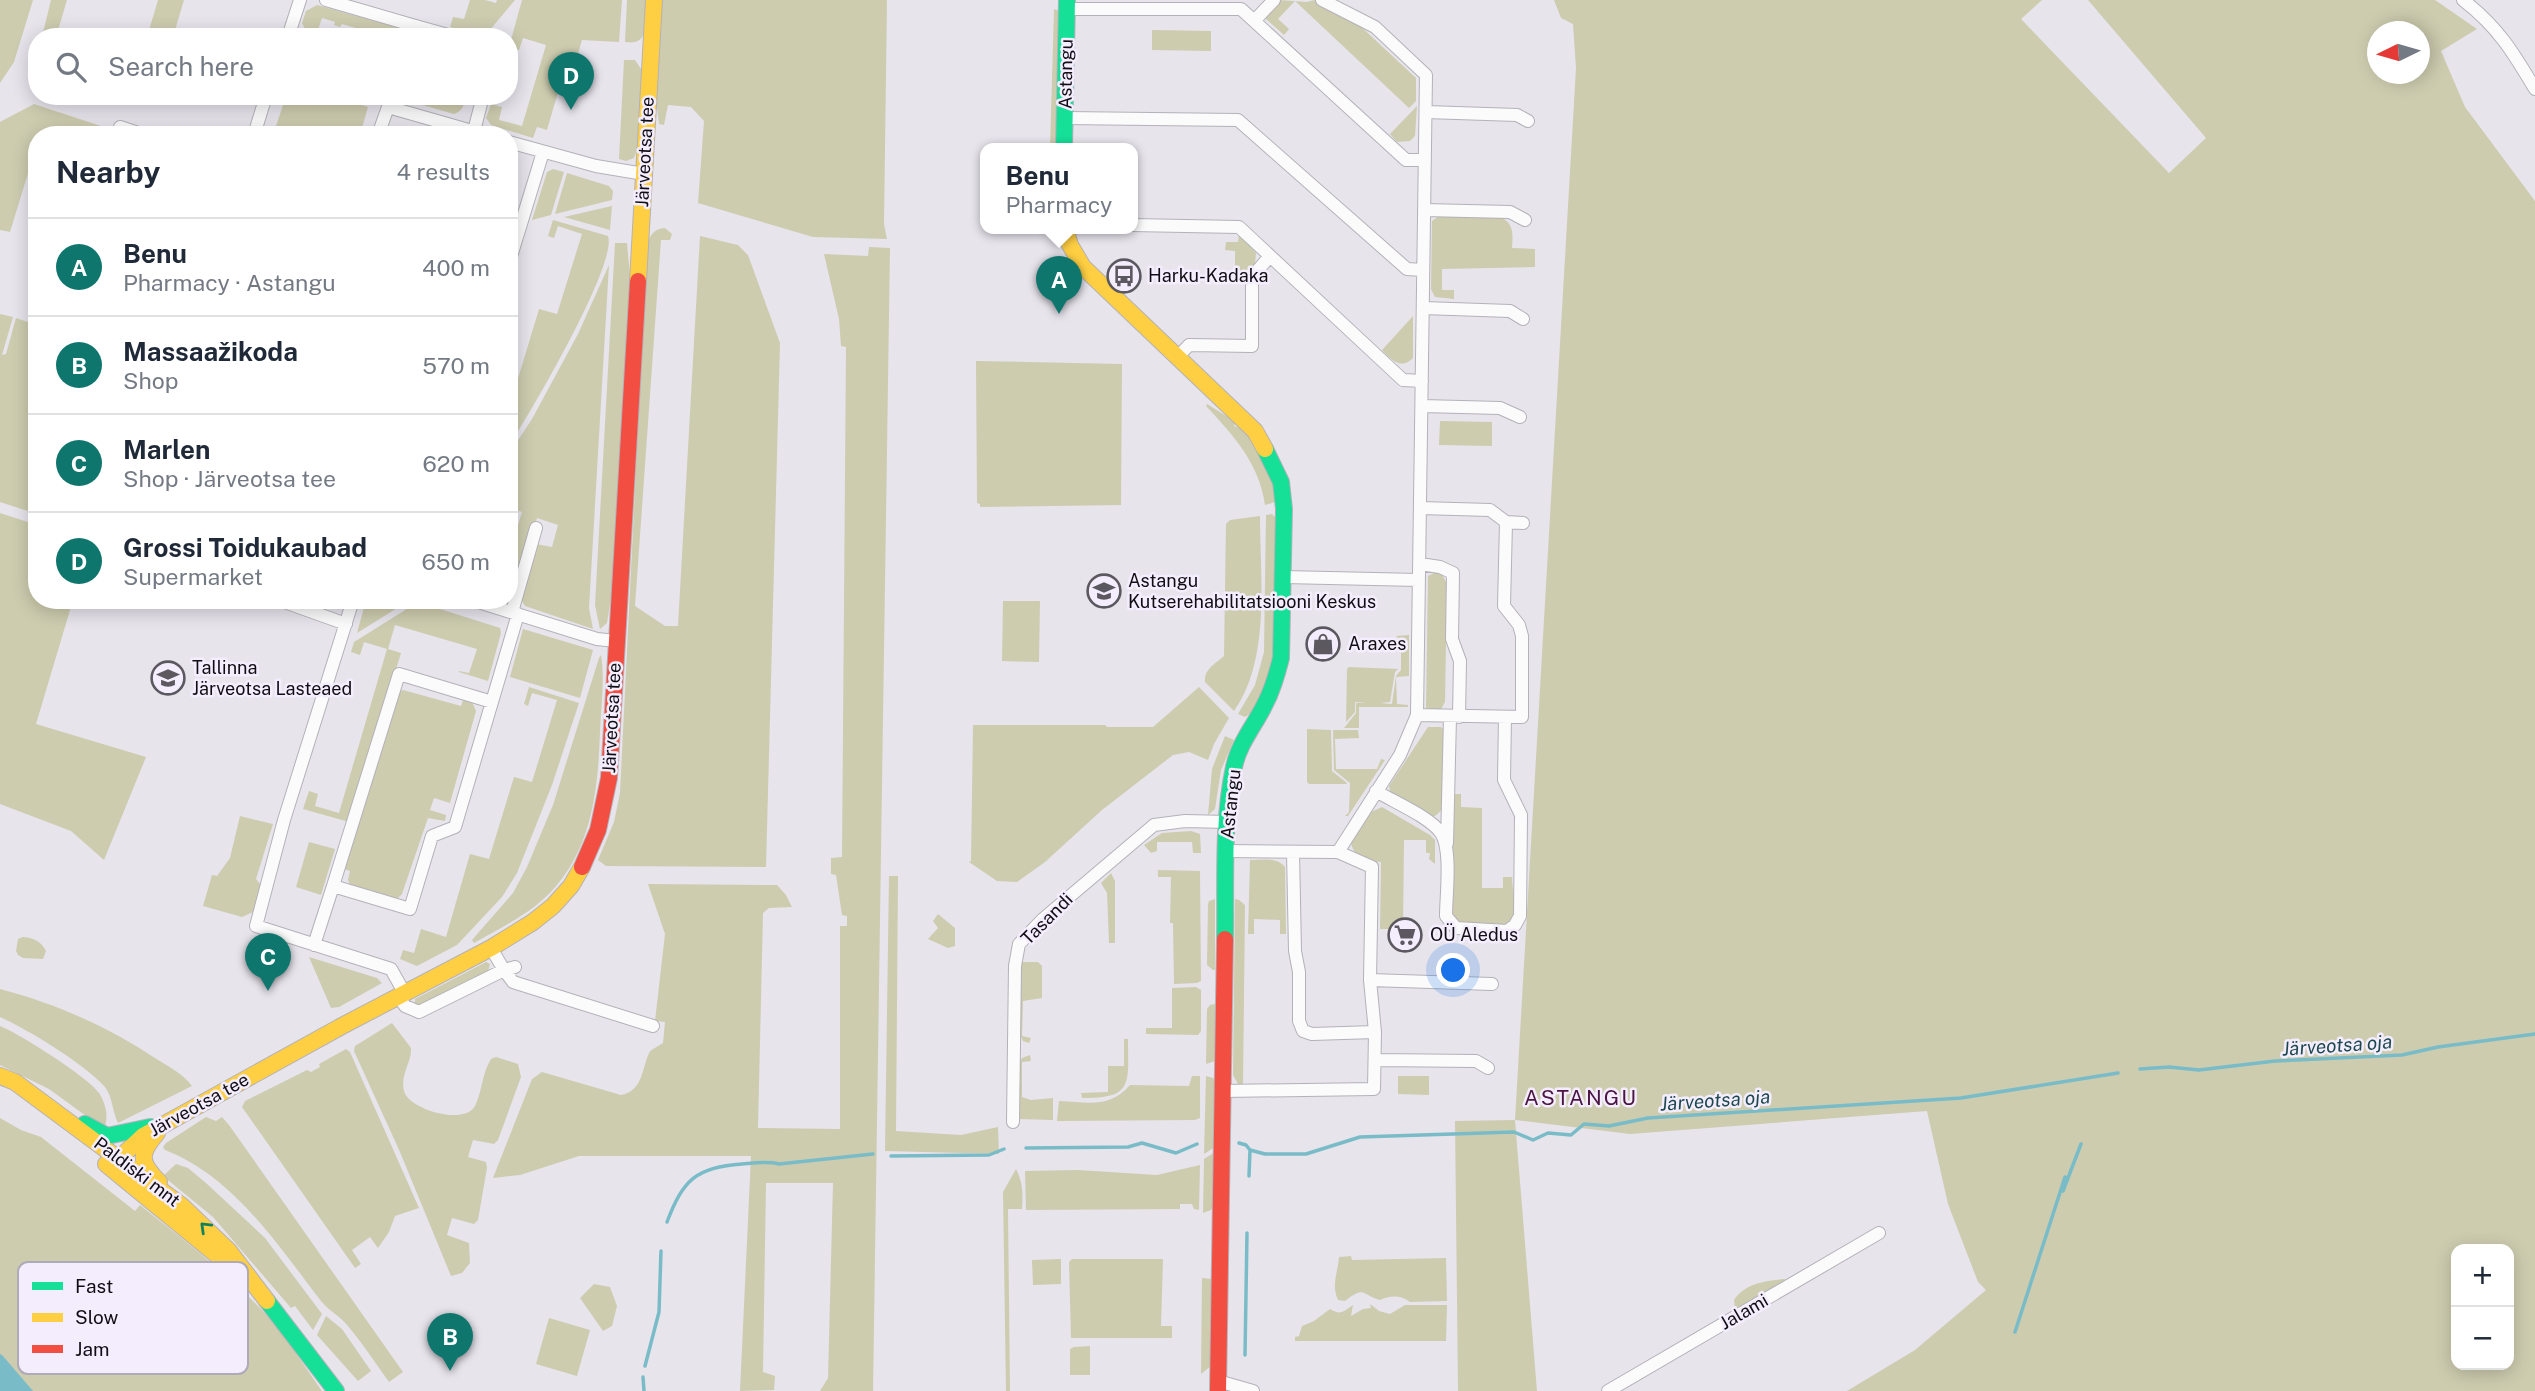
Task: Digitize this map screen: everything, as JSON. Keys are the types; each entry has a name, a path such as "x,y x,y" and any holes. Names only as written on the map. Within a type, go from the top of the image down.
{"main road":[{"name":"Järveotsa tee","path":"115,1163 143,1136 491,948 533,922 553,906 571,886 592,845 604,810 609,778 654,0"},
{"name":"Astangu","path":"1064,143 1067,5"},
{"name":"Astangu","path":"1067,234 1083,267 1255,431 1275,465 1281,482 1284,509 1283,642 1279,667 1266,703 1242,742 1234,765 1227,822 1218,1386"},
{"path":"5,1082 61,1107 99,1134 107,1136 164,1125"},
{"name":"Paldiski mnt","path":"5,1082 54,1124 182,1206 229,1251 237,1262"},
{"path":"164,1125 145,1146 144,1166 182,1206"},
{"name":"Paldiski mnt","path":"115,1163 226,1262"},
{"name":"Paldiski mnt","path":"248,1278 293,1331 336,1391"},
{"name":"Paldiski mnt","path":"248,1282 256,1289"}],"street":[{"path":"291,28 300,0"},
{"path":"326,0 370,6 405,28"},
{"path":"1254,21 1274,0"},
{"path":"1322,0 1375,27 1426,75 1417,715 1416,723 1400,755 1338,852"},
{"path":"2463,0 2506,41 2535,89"},
{"path":"1067,5 1241,9 1406,160 1425,160"},
{"path":"257,126 263,105"},
{"path":"381,126 389,105"},
{"path":"399,105 460,126"},
{"path":"481,126 482,105"},
{"path":"1426,112 1517,115 1528,121"},
{"path":"1065,118 1238,120 1407,269 1423,270"},
{"path":"518,145 596,166 644,174"},
{"path":"518,219 543,152"},
{"path":"1424,210 1510,212 1525,220"},
{"path":"1138,225 1239,227 1403,380 1422,380"},
{"path":"1177,358 1189,345 1252,346 1252,276 1270,256"},
{"path":"1423,308 1510,311 1523,318"},
{"path":"1422,406 1500,408 1520,417"},
{"path":"1420,508 1490,510 1506,522 1523,523"},
{"path":"1417,715 1522,717 1522,649 1519,625 1504,606 1506,522"},
{"path":"518,601 536,528"},
{"path":"1420,564 1440,566 1453,573 1452,639 1460,661 1447,847 1446,916 1456,928 1507,931 1515,925 1520,916 1521,815 1504,780 1505,717"},
{"path":"1284,577 1419,580"},
{"path":"304,609 346,624"},
{"path":"350,609 284,820 256,926 391,969 405,1006 419,1012 509,968"},
{"path":"502,609 597,639 617,641"},
{"path":"333,886 410,909 432,836 455,827 516,609"},
{"path":"314,945 399,674 492,702"},
{"path":"1376,791 1428,822 1441,834 1447,847"},
{"name":"Tasandi","path":"1013,1122 1015,966 1019,944 1043,919 1154,825 1185,821 1227,822"},
{"path":"1224,1091 1374,1089 1376,1060 1370,980 1372,867 1338,852 1226,851"},
{"path":"1293,852 1295,951 1300,972 1299,1021 1303,1031 1312,1034 1375,1032"},
{"path":"491,948 509,968 513,982 653,1026"},
{"path":"1370,980 1492,984"},
{"path":"1376,1060 1476,1061 1488,1068"},
{"name":"Jalami","path":"1608,1391 1879,1233"},
{"path":"1218,1386 1253,1391"}],"green space":[{"path":"0,0 33,0 14,62 0,83"},
{"path":"51,0 67,0 59,28 44,28"},
{"path":"158,0 184,0 176,28 150,28"},
{"path":"470,0 496,3 497,0 515,0 492,28 450,27 453,17 464,19"},
{"path":"522,0 622,0 619,42 582,40 572,69 565,68 547,130 537,127 533,138 518,133 518,126 494,126 486,118 491,105 495,105 502,107 499,120 522,126 546,45 523,38 518,50 518,28 514,28"},
{"path":"627,0 646,0 644,34 634,42 625,42"},
{"path":"662,0 887,0 884,224 887,239 813,237 698,203 704,121 691,107 668,105 664,125 659,124 656,99"},
{"path":"1279,0 1295,1 1278,19 1289,29 1284,35 1266,19 1267,13"},
{"path":"1315,0 1357,23 1416,78 1416,101 1409,108 1295,1"},
{"path":"1554,0 2042,0 2021,19 2169,173 2206,138 2088,0 2435,0 2477,29 2441,51 2465,107 2535,201 2535,1391 1847,1391 1915,1350 1986,1290 1978,1282 1948,1204 1927,1111 1630,1134 1515,1120 1576,68 1573,24 1561,18"},
{"path":"317,5 397,28 356,28 342,24 340,27 334,25 335,22 322,18 319,28 304,28 302,23 306,11"},
{"path":"1054,9 1060,11 1057,143 1050,143"},
{"path":"1152,30 1211,31 1211,51 1152,50"},
{"path":"624,60 635,60 643,72 638,147 634,158 626,161 619,159"},
{"path":"37,105 101,126 28,126 28,173 10,232 0,230 0,122"},
{"path":"283,105 368,107 363,126 276,126"},
{"path":"422,105 464,105 454,114"},
{"path":"1417,106 1415,136 1410,141 1397,142 1390,134"},
{"path":"553,169 564,172 551,215 532,220 547,172"},
{"path":"567,173 609,186 613,191 612,200 555,214"},
{"path":"612,206 610,230 564,217"},
{"path":"1439,216 1505,219 1512,234 1512,248 1535,249 1535,267 1442,269 1442,290 1454,290 1454,299 1435,297 1431,289 1432,221"},
{"path":"553,220 608,236 607,252 600,276 570,340 518,431 518,379 539,309 557,314 582,234 558,226 554,238 548,236"},
{"path":"665,228 672,234 670,240 661,240 635,606 665,626 678,626 700,236 738,245 748,255 780,343 766,867 606,866 598,860 614,822 620,793 647,244 653,233"},
{"path":"1239,234 1256,253 1255,264 1246,271 1235,272 1235,251 1225,250 1226,242 1238,242"},
{"path":"615,243 627,243 631,287 615,573 607,623 600,629 595,605"},
{"path":"869,247 890,248 873,1391 820,1391 828,1378 833,1183 766,1183 763,1372 775,1376 774,1390 740,1391 751,1156 579,1156 520,1175 493,1178 532,1079 542,1072 621,1095 634,1089 641,1078 650,1051 663,1043 665,1022 655,1021 665,934 648,884 777,885 786,895 792,907 769,908 763,913 758,1128 840,1129 840,926 847,926 847,916 842,915 836,875 831,874 831,858 842,857 846,347 841,346 839,319 824,254 868,256"},
{"path":"609,265 589,608 593,629 525,606 521,599 536,544 552,547 558,525 537,518 518,579 518,525 522,512 518,511 518,440 578,334"},
{"path":"0,314 13,317 2,355 6,354 16,318 28,322 28,511 0,502"},
{"path":"1413,316 1413,358 1409,362 1396,362 1382,350"},
{"path":"976,361 1122,364 1121,505 980,507 977,503"},
{"path":"1207,404 1236,422 1234,426 1245,432 1256,445 1271,474 1275,502 1265,505 1251,463"},
{"path":"1440,421 1492,422 1492,446 1439,445"},
{"path":"0,513 28,522 28,609 70,609 36,724 146,757 104,860 71,831 0,804"},
{"path":"1272,514 1277,519 1276,626 1267,683 1258,704 1245,717 1238,714 1255,685 1264,652 1266,515"},
{"path":"1260,516 1262,591 1258,643 1246,690 1234,711 1205,682 1205,678 1211,667 1224,656 1226,524 1230,520"},
{"path":"1436,572 1442,574 1447,584 1445,702 1440,711 1426,708 1428,576"},
{"path":"1003,601 1040,601 1039,662 1002,661"},
{"path":"364,609 396,609 357,633"},
{"path":"407,609 440,609 500,628 501,633 488,681 459,672 469,673 477,649 395,625 388,649 401,653 349,822 303,809 309,791 318,794 315,806 339,813 387,649 364,642 360,655 351,652 354,642"},
{"path":"523,629 593,650 580,698 510,677"},
{"path":"1409,635 1409,676 1396,677 1397,704 1408,707 1359,707 1359,728 1344,728 1356,713 1356,703 1367,703 1355,702 1355,712 1346,722 1347,669 1398,669 1395,672 1390,702 1380,703 1392,704 1396,676 1401,670 1401,640 1396,636"},
{"path":"601,655 603,674 597,780 587,828 579,850 568,871 553,890 534,907 474,943 472,940 513,893 527,867 553,805"},
{"path":"529,687 579,703 552,785 517,873 502,897 457,945 417,966 400,959 403,950 414,953 421,929 446,937 470,854 489,859 514,777 532,782 557,700 532,693 528,706 524,704"},
{"path":"1199,687 1229,718 1208,760 1189,752 1173,755 1102,810 1045,862 1017,882 997,881 969,862 973,725 1153,727"},
{"path":"403,690 461,706 463,700 472,702 476,711 450,803 434,798 430,810 446,815 445,821 428,818 402,894 396,900 351,887 348,880 350,871 341,868 399,692"},
{"path":"1428,727 1441,727 1444,730 1444,808 1435,816 1429,816 1391,795 1389,786"},
{"path":"1307,729 1331,730 1332,771 1346,784 1307,782"},
{"path":"1333,730 1358,730 1359,738 1335,739 1336,769 1377,769 1381,759 1385,760 1348,816 1345,816 1349,812 1350,783 1334,770"},
{"path":"1225,736 1234,740 1221,770 1215,809 1208,815 1212,769"},
{"path":"1453,794 1461,794 1461,807 1482,808 1482,888 1503,888 1503,877 1512,877 1514,910 1504,925 1458,924 1454,919 1451,910"},
{"path":"1382,807 1435,840 1435,864 1429,859 1430,853 1426,853 1426,840 1404,840 1403,929 1380,929 1381,862 1367,860 1358,855 1351,843 1371,812"},
{"path":"240,816 273,824 256,879 261,885 253,912 242,917 203,906 212,875 217,876 230,858"},
{"path":"1191,831 1200,834 1201,853 1193,853 1192,842 1157,842 1157,851 1151,853 1144,845 1162,833"},
{"path":"309,842 335,849 321,895 296,887"},
{"path":"1250,860 1274,860 1285,867 1286,934 1280,934 1280,920 1254,919 1254,934 1248,934"},
{"path":"1158,870 1200,871 1201,981 1197,983 1174,984 1173,923 1170,923 1171,877 1158,877"},
{"path":"1111,873 1115,881 1115,943 1109,943 1107,893 1101,883"},
{"path":"889,876 898,876 896,1131 961,1135 998,1127 999,1154 885,1151"},
{"path":"1215,899 1213,970 1207,965 1208,904"},
{"path":"1235,899 1245,905 1243,1086 1238,1084 1233,1075"},
{"path":"938,914 955,928 955,946 948,948 928,939 938,928 933,921"},
{"path":"18,939 34,939 42,945 46,951 43,959 23,958 18,955"},
{"path":"309,957 377,978 382,983 339,1007 331,1008"},
{"path":"486,962 490,964 488,972 421,1008 415,1005 415,999"},
{"path":"1021,962 1038,962 1042,966 1042,998 1023,1001 1022,1036 1031,1038 1029,1043 1023,1041 1020,1035"},
{"path":"1196,987 1201,990 1201,1031 1198,1035 1146,1034 1146,1028 1172,1028 1172,988"},
{"path":"0,989 62,1009 102,1027 172,1068 192,1086 118,1123 108,1091 96,1078 56,1048 0,1017"},
{"path":"1215,1004 1219,1031 1218,1060 1206,1064 1207,1009"},
{"path":"392,1023 411,1048 404,1091 415,1104 437,1113 460,1115 475,1106 491,1059 496,1057 518,1064 521,1077 498,1140 494,1144 473,1140 468,1157 486,1162 487,1168 478,1220 474,1224 452,1218 447,1235 469,1243 470,1263 462,1273 451,1276 400,1152 354,1051 355,1046"},
{"path":"0,1026 53,1056 92,1086 105,1106 104,1129 49,1089 0,1065"},
{"path":"1124,1039 1128,1039 1128,1067 1124,1085 1111,1095 1082,1098 1081,1093 1108,1092 1108,1066 1124,1066"},
{"path":"346,1049 350,1052 419,1208 395,1216 389,1232 378,1248 370,1237 352,1250 361,1264 355,1268 242,1107 245,1101 307,1070 311,1072 320,1067 319,1064"},
{"path":"1030,1055 1031,1061 1022,1062 1022,1097 1031,1100 1053,1098 1053,1120 1018,1119 1019,1064 1022,1058"},
{"path":"1192,1076 1200,1076 1200,1118 1195,1120 1057,1121 1059,1101 1106,1101 1122,1093 1130,1085 1189,1086"},
{"path":"1206,1076 1217,1082 1215,1147 1204,1154"},
{"path":"1398,1076 1429,1076 1429,1095 1398,1094"},
{"path":"206,1117 216,1121 222,1117 229,1125 403,1372 389,1382 348,1326 321,1301 252,1214 212,1177 165,1150 163,1147 166,1143"},
{"path":"0,1118 41,1137 135,1211 140,1205 210,1262 18,1262 18,1374 248,1374 248,1296 285,1338 322,1391 0,1391"},
{"path":"1515,1120 1537,1391 1458,1391 1455,1121"},
{"path":"1215,1152 1214,1204 1211,1210 1203,1213 1204,1159"},
{"path":"176,1164 188,1168 265,1238 322,1314 313,1330 295,1306 291,1308 213,1217 163,1176"},
{"path":"1200,1165 1199,1210 1194,1209 1192,1204 1180,1204 1180,1209 1026,1210 1025,1171 1078,1170 1157,1175"},
{"path":"1016,1169 1021,1184 1022,1209 1008,1209 1010,1391 1006,1391 1003,1192"},
{"path":"1351,1256 1352,1260 1446,1258 1447,1301 1410,1302 1395,1296 1380,1300 1360,1292 1345,1301 1338,1300 1335,1284 1339,1257"},
{"path":"1061,1259 1061,1284 1033,1285 1032,1260"},
{"path":"1072,1259 1163,1259 1161,1326 1172,1326 1172,1338 1071,1338 1069,1262"},
{"path":"1202,1278 1212,1279 1211,1366 1201,1374"},
{"path":"1786,1280 1735,1309 1734,1300 1750,1286"},
{"path":"594,1284 610,1287 617,1306 612,1326 603,1331 580,1298"},
{"path":"1370,1304 1379,1311 1390,1314 1405,1305 1447,1305 1446,1341 1295,1341 1302,1326 1330,1309 1340,1312 1353,1305 1351,1316 1371,1308"},
{"path":"326,1316 342,1329 371,1371 358,1381 317,1335"},
{"path":"549,1318 590,1330 577,1376 536,1364"},
{"path":"1090,1346 1090,1375 1070,1375 1070,1349"}],"water":[{"path":"0,1354 33,1391 0,1391"}],"waterway":[{"name":"Järveotsa oja","path":"2140,1069 2169,1067 2199,1070 2275,1061 2402,1055 2438,1047 2535,1034"},
{"name":"Järveotsa oja","path":"1239,1143 1250,1150 1265,1154 1306,1154 1360,1137 1514,1132 1533,1140 1548,1133 1571,1135 1584,1124 1609,1126 1648,1118 1961,1098 2118,1073"},
{"path":"1026,1148 1128,1147 1142,1143 1176,1153 1197,1144"},
{"path":"2063,1191 2081,1144"},
{"path":"891,1156 989,1155 1004,1149"},
{"path":"1249,1176 1250,1150"},
{"path":"667,1222 686,1186 693,1178 713,1168 873,1154"},
{"path":"2015,1332 2065,1177"},
{"path":"1245,1355 1247,1233"},
{"name":"Järveotsa oja","path":"645,1366 659,1312 661,1251"},
{"name":"Järveotsa oja","path":"643,1377 644,1391"}],"traffic: fast":[{"path":"1064,143 1067,0"},
{"path":"1225,939 1226,831 1234,767 1243,742 1270,693 1281,658 1284,509 1281,482 1265,449"},
{"path":"85,1124 107,1136 150,1127"},
{"path":"267,1301 336,1391"}],"traffic: slow":[{"path":"638,281 654,0"},
{"path":"1067,234 1083,267 1255,431 1265,449"},
{"path":"110,1167 143,1136 340,1027 491,948 533,922 553,906 571,886 582,867"},
{"path":"0,1076 15,1082 182,1206 237,1262"},
{"path":"157,1133 144,1152 144,1158 148,1169 159,1182"},
{"path":"106,1164 223,1260"},
{"path":"248,1276 267,1301"}],"traffic: jam":[{"path":"582,867 598,830 609,778 638,281"},
{"path":"1218,1391 1225,939"}],"place":[{"name":"Grossi Toidukaubad","path":"571,110"},
{"name":"Harku-Kadaka","path":"1124,276"},
{"name":"Benu","path":"1059,314"},
{"name":"Astangu Kutserehabilitatsiooni Keskus","path":"1104,591"},
{"name":"Araxes","path":"1323,644"},
{"name":"Tallinna Järveotsa Lasteaed","path":"168,678"},
{"name":"OÜ Aledus","path":"1405,935"},
{"name":"Marlen","path":"268,991"},
{"name":"Massaažikoda","path":"450,1371"}],"district":[{"name":"ASTANGU","path":"1581,1098"}]}
